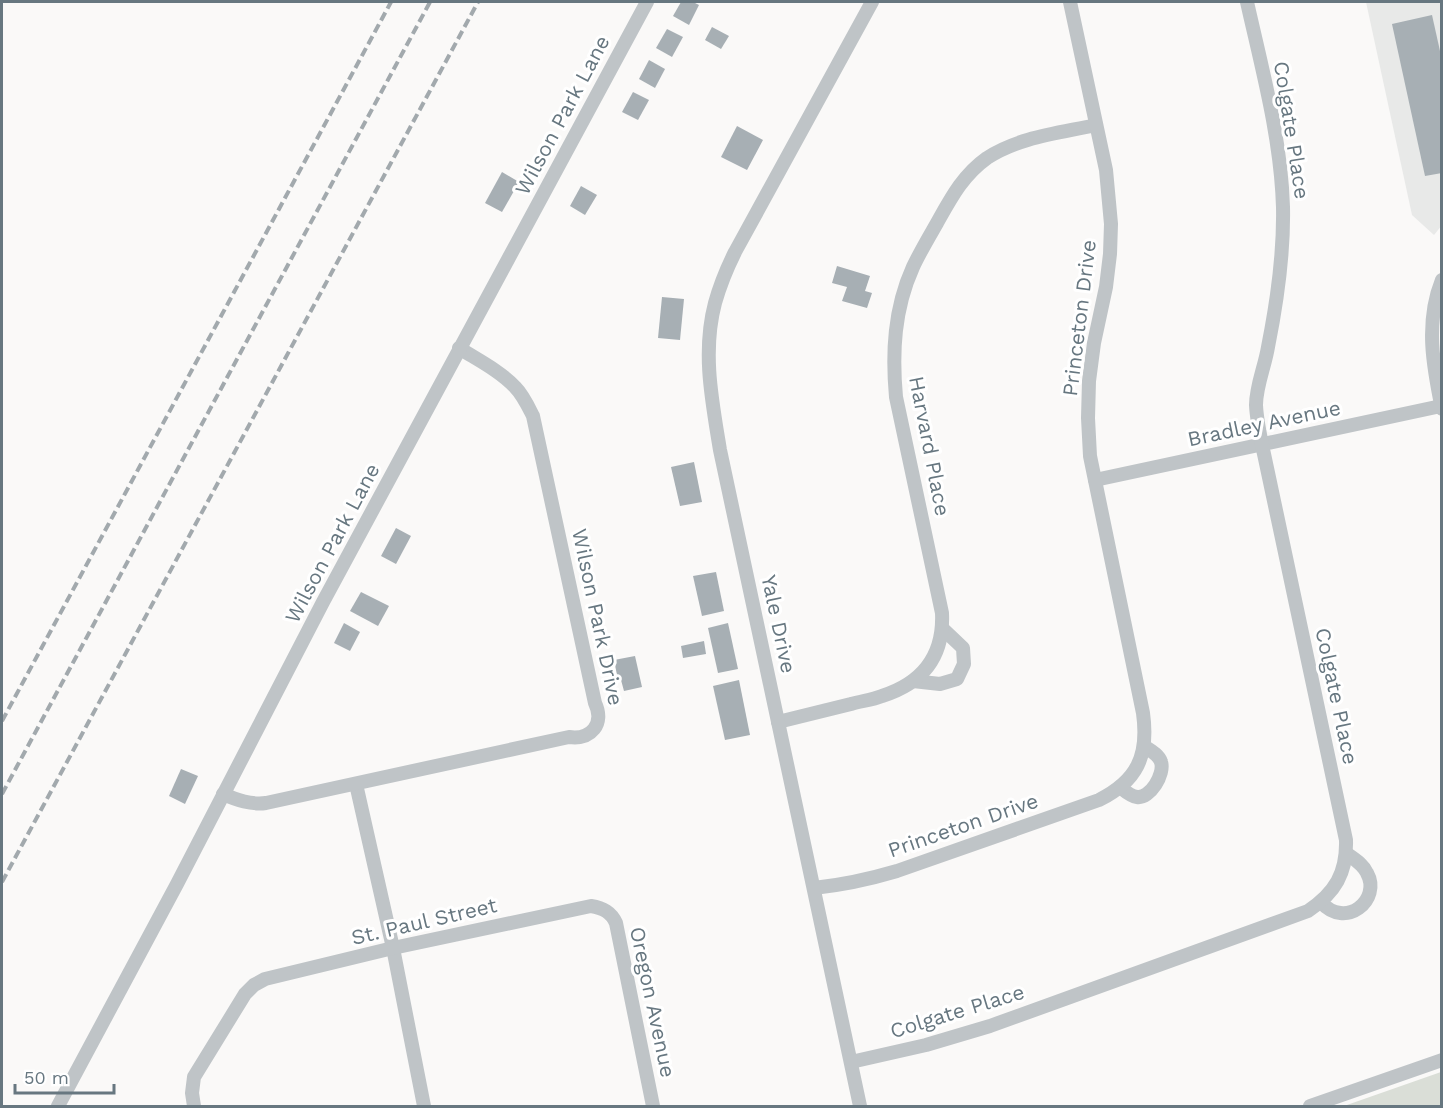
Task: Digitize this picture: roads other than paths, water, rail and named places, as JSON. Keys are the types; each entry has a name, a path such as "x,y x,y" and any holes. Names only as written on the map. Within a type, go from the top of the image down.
{"street":[{"name":"Wilson Park Lane","path":"58,1107 459,348 647,2"},
{"name":"Yale Drive","path":"860,1107 720,450 708,360 714,304 724,275 872,2"},
{"name":"Princeton Drive","path":"814,888 875,878 1099,800 1111,794 1132,775 1144,746 1146,731 1143,713 1090,447 1089,381 1094,343 1106,287 1111,224 1106,170 1070,2"},
{"name":"Colgate Place","path":"851,1062 926,1045 990,1026 1308,911 1331,892 1344,866 1346,840 1256,406 1276,302 1283,207 1271,109 1247,2"},
{"name":"Harvard Place","path":"778,722 882,696 900,689 926,670 934,657 943,629 942,613 896,398 894,345 897,317 903,294 913,266 956,189 971,172 988,158 1026,140 1096,125"},
{"path":"1441,407 1431,339 1434,306 1442,280"},
{"name":"Wilson Park Drive","path":"224,794 257,804 266,803 569,737 577,738 591,732 597,724 598,709 533,416 526,401 516,388 504,377 459,348"},
{"name":"Bradley Avenue","path":"1095,480 1441,407"},
{"path":"913,681 940,684 957,680 964,664 963,648 943,629"},
{"path":"1120,787 1140,797 1150,792 1162,774 1161,762 1155,753 1144,746"},
{"path":"356,784 393,948 424,1107"},
{"path":"1321,902 1332,911 1346,913 1360,909 1365,903 1370,888 1367,871 1346,853"},
{"name":"St. Paul Street","path":"194,1107 193,1081 245,994 265,979 393,948 591,906 606,910"},
{"name":"Oregon Avenue","path":"606,910 616,923 653,1107"},
{"path":"1421,1067 1442,1054"},
{"path":"1310,1107 1442,1060"}],"railway":[{"path":"2,721 391,2"},
{"path":"2,794 430,2"},
{"path":"2,882 478,2"}]}
